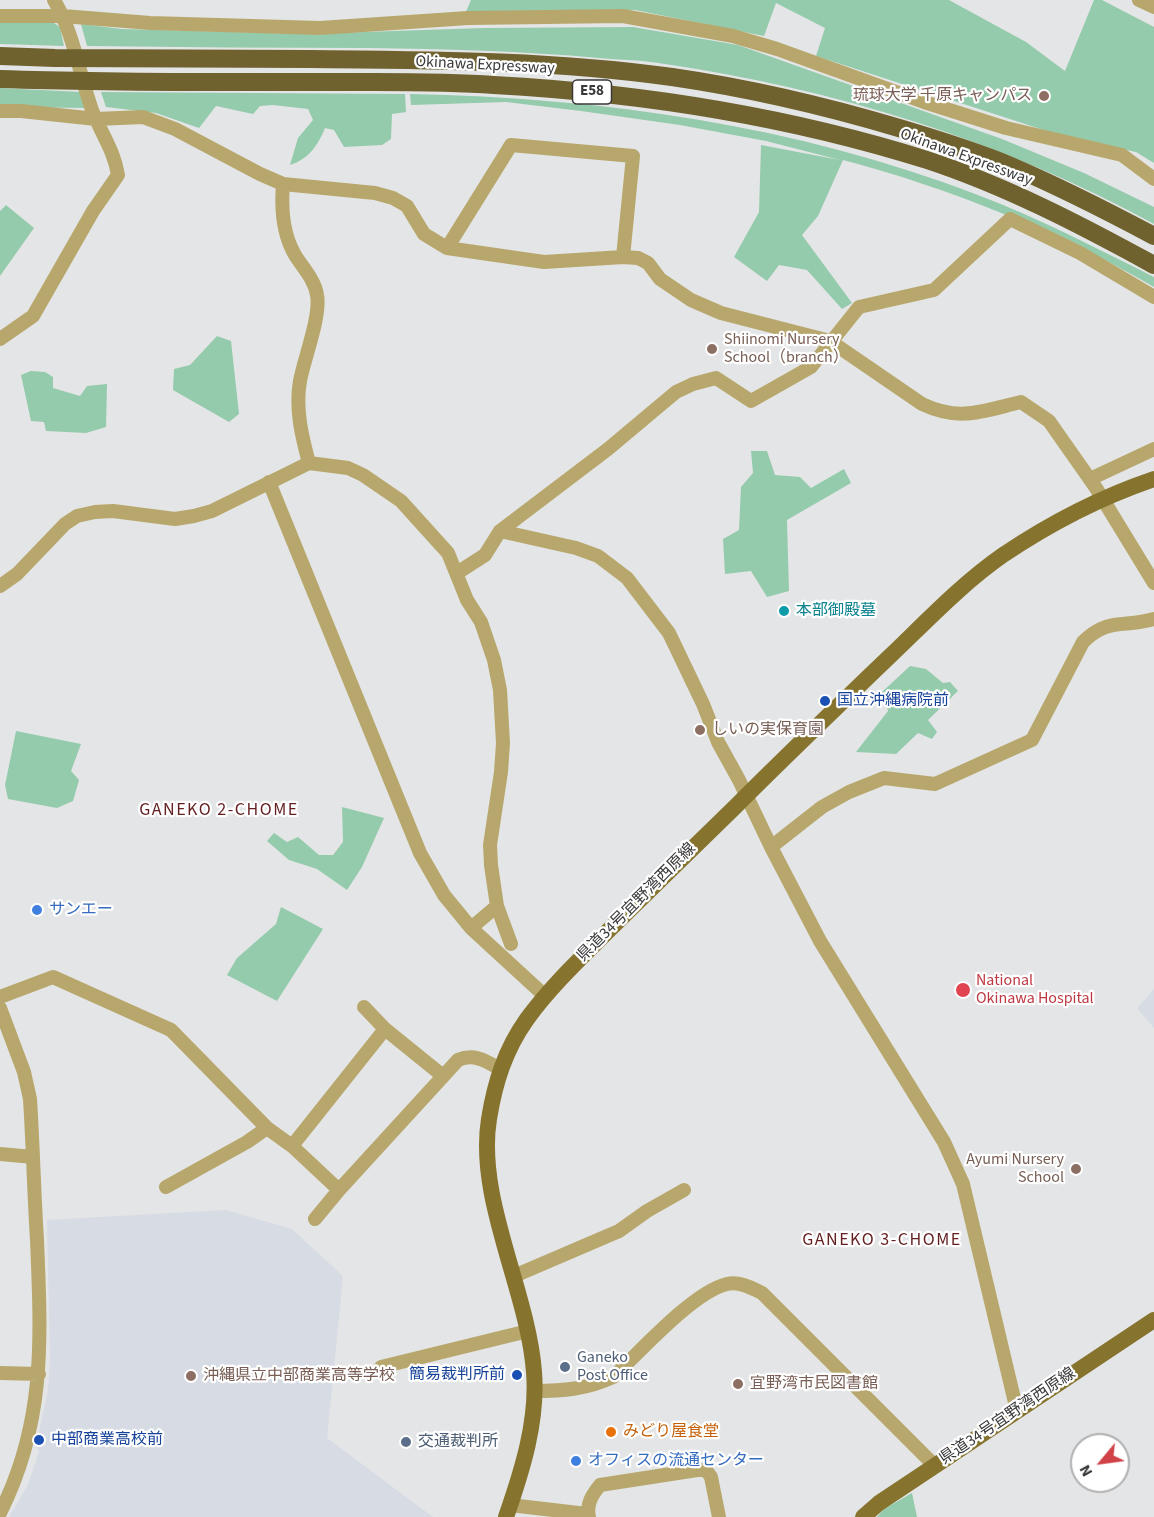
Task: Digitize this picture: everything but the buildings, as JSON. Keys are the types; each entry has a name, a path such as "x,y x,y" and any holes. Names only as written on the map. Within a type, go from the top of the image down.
{"highway":[{"name":"Okinawa Expressway","path":"0,56 486,62 582,67 673,77 772,95 863,117 936,139 1010,166 1154,236"},
{"name":"Okinawa Expressway","path":"0,78 63,81 492,84 671,101 764,119 854,140 929,161 1007,191 1065,218 1154,265"}],"main road":[{"name":"県道34号宜野湾西原線","path":"508,1511 529,1442 535,1373 528,1331 494,1202 487,1153 488,1124 500,1068 516,1036 545,996 746,795 983,570 1046,529 1103,500 1154,479"},
{"name":"県道34号宜野湾西原線","path":"863,1517 879,1503 1154,1320"}],"street":[{"path":"0,339 33,316 93,211 118,175 115,158 94,114 65,21 54,0"},
{"path":"1139,0 1154,7"},
{"path":"0,16 65,21 320,28 468,18 623,16 734,36 777,49 924,102 1006,128 1122,155 1154,179"},
{"path":"0,111 143,117 175,129 283,184 375,193 393,198 407,206 424,234 447,248 544,262 623,256 638,258 648,263 660,279 691,300 721,313 830,341 922,404 939,412 962,415 1022,402 1049,421 1149,564 1154,583"},
{"path":"447,248 511,145 633,156 623,256"},
{"path":"283,184 281,203 285,231 294,253 312,281 317,297 316,316 299,384 298,410 309,463"},
{"path":"457,573 485,555 500,531 608,449 676,392 693,384 716,378 752,400 811,367 859,307 934,290 1010,219 1080,252 1154,297"},
{"path":"1090,479 1154,449"},
{"path":"0,586 17,574 65,524 77,516 113,511 175,519 194,516 212,511 309,463 348,468 363,475 401,501 448,553 467,600 481,622 494,660 500,690 503,743 490,845 497,906 511,944"},
{"path":"269,482 420,853 444,895 471,928 545,996"},
{"path":"500,531 576,548 598,556 627,578 669,633 703,704 718,742 820,941 944,1142 963,1184 1017,1411"},
{"path":"771,847 822,807 849,792 884,778 935,784 1032,740 1087,637 1104,625 1154,619"},
{"path":"471,928 497,906"},
{"path":"0,997 53,977 171,1030 267,1128 292,1146 339,1190"},
{"path":"364,1006 385,1029 443,1076"},
{"path":"0,1008 24,1072 30,1099 40,1319 39,1374 26,1449 9,1496 0,1513"},
{"path":"292,1146 385,1029"},
{"path":"315,1219 458,1060 466,1056 482,1058 500,1068"},
{"path":"166,1188 247,1142 267,1128"},
{"path":"0,1154 33,1157"},
{"path":"514,1276 619,1231 647,1211 684,1190"},
{"path":"534,1391 583,1389 599,1384 613,1377 690,1304 728,1283 747,1285 762,1293 935,1466"},
{"path":"381,1367 528,1331"},
{"path":"0,1373 39,1374"},
{"path":"508,1511 588,1516 589,1499 600,1485 706,1470 711,1477 719,1517"}],"shaded area":[{"path":"1154,989 1154,1028 1137,1008"},
{"name":"沖縄県立中部商業高等学校","path":"226,1210 292,1229 343,1276 327,1438 433,1517 9,1517 28,1485 39,1452 36,1446 48,1390 50,1361 47,1220"}],"green space":[{"name":"琉球大学 千原キャンパス","path":"471,0 949,0 1026,42 1065,71 1094,0 1102,0 1154,27 1154,163 1136,152 1059,135 816,56 825,28 776,3 764,36 635,10 465,14"},
{"path":"0,23 54,23 60,27 64,46 0,44"},
{"path":"81,24 122,29 304,34 483,28 633,27 738,45 1002,139 1084,173 1154,207 1154,224 1096,194 978,143 855,104 729,75 648,62 513,52 368,48 87,46"},
{"path":"0,88 81,92 87,108 0,107"},
{"path":"101,92 405,94 406,112 392,114 391,139 382,145 344,147 334,130 325,128 312,151 290,165 298,138 313,120 308,109 273,105 260,106 253,114 216,106 199,128 156,113 106,107"},
{"path":"410,94 483,97 627,109 769,133 839,150 909,171 1023,213 1154,277 1154,287 1081,248 1003,213 922,184 843,160 818,216 802,235 852,303 842,309 807,270 779,265 767,281 734,257 759,212 761,145 840,160 766,141 680,125 581,111 506,102 411,105"},
{"path":"6,205 34,228 0,276 0,211"},
{"path":"217,336 231,341 239,414 229,422 173,390 174,369 190,365"},
{"path":"31,371 45,372 53,377 53,388 80,396 87,386 107,384 106,427 86,433 46,431 44,422 31,421 21,375"},
{"path":"751,451 767,451 775,475 800,477 811,488 844,469 851,483 787,520 789,591 767,597 751,571 725,574 723,539 739,530 741,487 753,473"},
{"path":"910,666 926,669 943,683 950,682 958,691 928,720 937,732 932,739 918,733 896,754 856,752 888,711 882,692"},
{"path":"16,731 81,744 71,771 79,780 73,801 57,808 8,799 5,785"},
{"path":"342,807 384,818 362,867 347,890 317,869 289,860 267,841 274,833 287,842 298,837 319,855 333,855 343,842"},
{"path":"281,907 323,929 277,1001 227,975 237,958 276,924"},
{"path":"912,1493 917,1517 877,1517 884,1509"}],"place":[{"name":"琉球大学 千原キャンパス","path":"1044,96"},
{"name":"Shiinomi Nursery School（branch）","path":"712,349"},
{"name":"本部御殿墓","path":"784,611"},
{"name":"国立沖縄病院前","path":"825,701"},
{"name":"しいの実保育園","path":"700,730"},
{"name":"サンエー","path":"37,910"},
{"name":"National Okinawa Hospital","path":"963,990"},
{"name":"Ayumi Nursery School","path":"1076,1169"},
{"name":"Ganeko Post Office","path":"565,1367"},
{"name":"簡易裁判所前","path":"517,1375"},
{"name":"沖縄県立中部商業高等学校","path":"191,1376"},
{"name":"宜野湾市民図書館","path":"738,1384"},
{"name":"みどり屋食堂","path":"611,1432"},
{"name":"中部商業高校前","path":"39,1440"},
{"name":"交通裁判所","path":"406,1442"},
{"name":"オフィスの流通センター","path":"576,1461"}],"district":[{"name":"GANEKO 2-CHOME","path":"219,811"},
{"name":"GANEKO 3-CHOME","path":"882,1241"}]}
